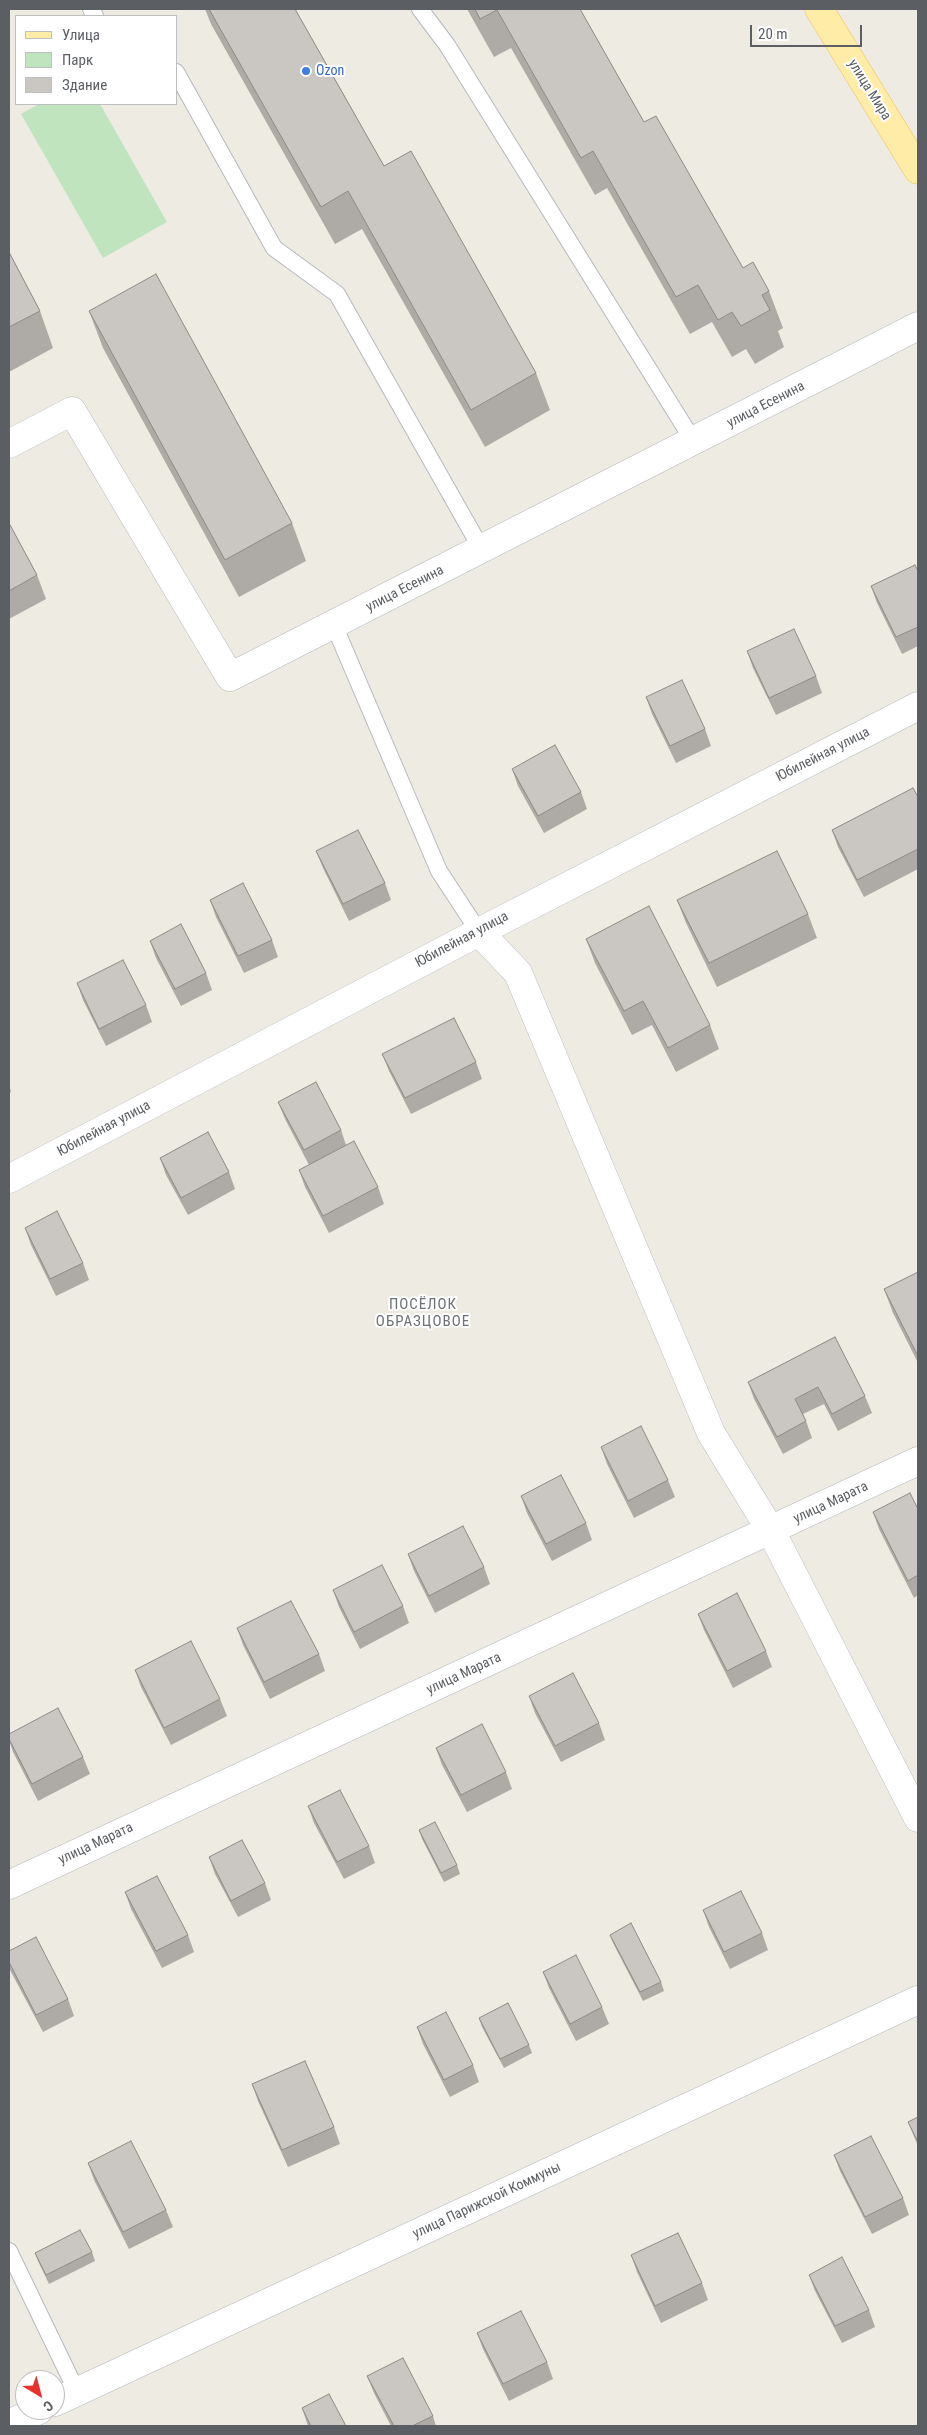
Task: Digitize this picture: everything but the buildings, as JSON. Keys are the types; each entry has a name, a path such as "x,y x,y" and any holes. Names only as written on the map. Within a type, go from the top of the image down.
{"main road":[{"name":"улица Мира","path":"819,9 918,170"}],"street":[{"name":"улица Есенина","path":"9,444 72,411 230,677 694,442 918,326"},
{"name":"Юбилейная улица","path":"9,1179 478,932 918,706"},
{"path":"478,932 518,973 711,1433 771,1531 918,1818"},
{"name":"улица Марата","path":"9,1885 918,1461"},
{"name":"улица Парижской Коммуны","path":"66,2397 918,2000"}],"lane":[{"path":"420,9 447,45 694,442"},
{"path":"178,76 274,248 337,294 482,550"},
{"path":"334,625 439,871 478,932"},
{"path":"9,2251 66,2397"}],"green space":[{"path":"37,105 101,105 167,222 103,258 21,114"}],"place":[{"name":"Ozon","path":"306,71"}],"district":[{"name":"ПОСЁЛОК ОБРАЗЦОВОЕ","path":"423,1314"}]}
